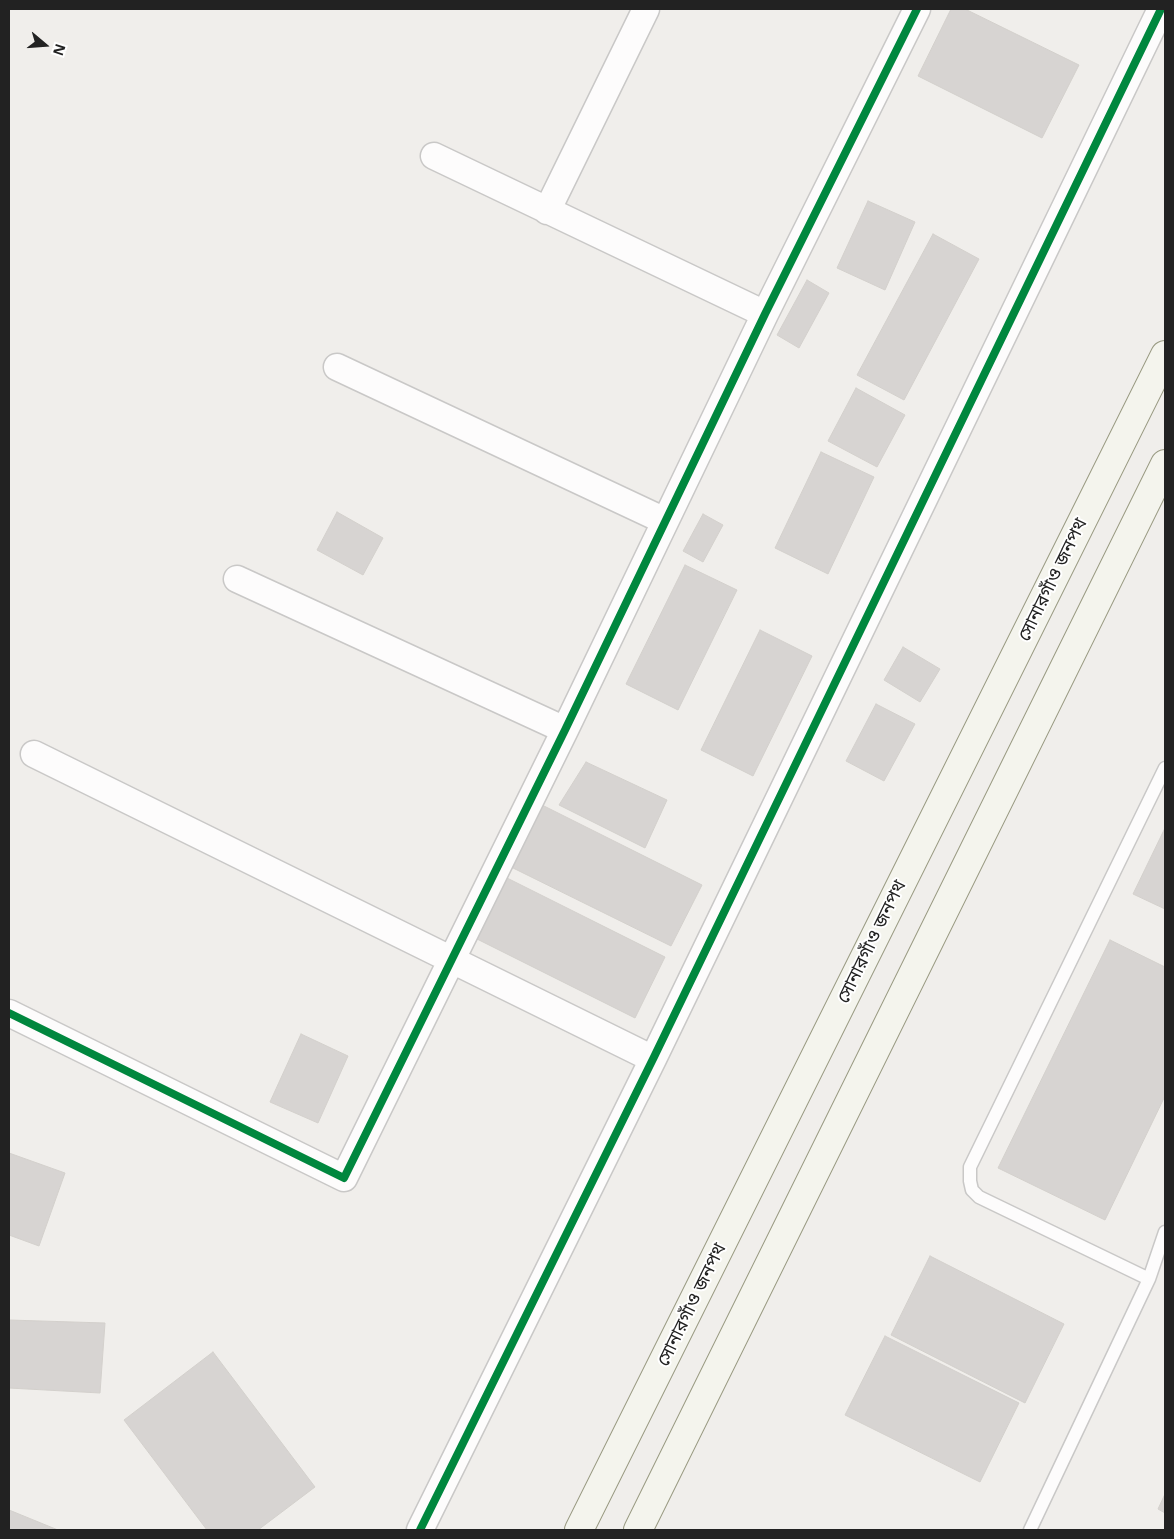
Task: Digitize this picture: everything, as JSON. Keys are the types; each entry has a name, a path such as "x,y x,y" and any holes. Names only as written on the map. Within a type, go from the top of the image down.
{"main road":[{"name":"সোনারগাঁও জনপথ","path":"579,1530 1165,354"},
{"path":"638,1530 1165,464"}],"street":[{"path":"547,211 646,9"},
{"path":"9,1013 344,1178 565,730 765,314 917,9"},
{"path":"420,1530 653,1059 1161,9"},
{"path":"434,156 765,314"},
{"path":"337,367 665,521"},
{"path":"237,579 565,730"},
{"path":"34,754 653,1059"}],"lane":[{"path":"1149,1279 979,1197 972,1190 970,1167 1165,768"},
{"path":"1030,1530 1149,1279 1165,1232"}],"building":[{"path":"951,9 965,9 1079,65 1042,138 918,76"},
{"path":"868,201 915,222 885,290 837,268"},
{"path":"933,234 979,259 904,400 857,375"},
{"path":"807,280 829,293 799,348 777,335"},
{"path":"856,388 905,415 877,467 828,441"},
{"path":"821,452 874,477 828,574 775,548"},
{"path":"337,512 383,538 363,575 317,550"},
{"path":"703,514 723,525 703,562 683,551"},
{"path":"685,565 737,590 678,710 626,684"},
{"path":"760,630 812,656 753,776 701,750"},
{"path":"903,647 940,669 920,702 884,680"},
{"path":"876,704 915,724 884,781 846,761"},
{"path":"586,762 667,800 645,848 559,805"},
{"path":"540,804 702,885 671,946 509,866"},
{"path":"1165,828 1165,909 1133,894"},
{"path":"503,876 665,957 635,1018 473,937"},
{"path":"1110,940 1165,967 1165,1096 1105,1220 998,1168"},
{"path":"301,1034 348,1056 318,1123 270,1102"},
{"path":"9,1153 65,1173 39,1246 9,1235"},
{"path":"930,1256 1064,1324 1025,1403 891,1335"},
{"path":"9,1320 105,1323 100,1393 9,1388"},
{"path":"885,1336 1019,1403 980,1482 845,1415"},
{"path":"213,1352 315,1487 258,1530 207,1530 124,1420"},
{"path":"1165,1494 1165,1513 1158,1509"},
{"path":"9,1510 58,1530 9,1530"}],"cycle path":[{"path":"9,1013 344,1178 565,730 765,314 917,9"},
{"path":"420,1530 653,1059 1161,9"}]}
